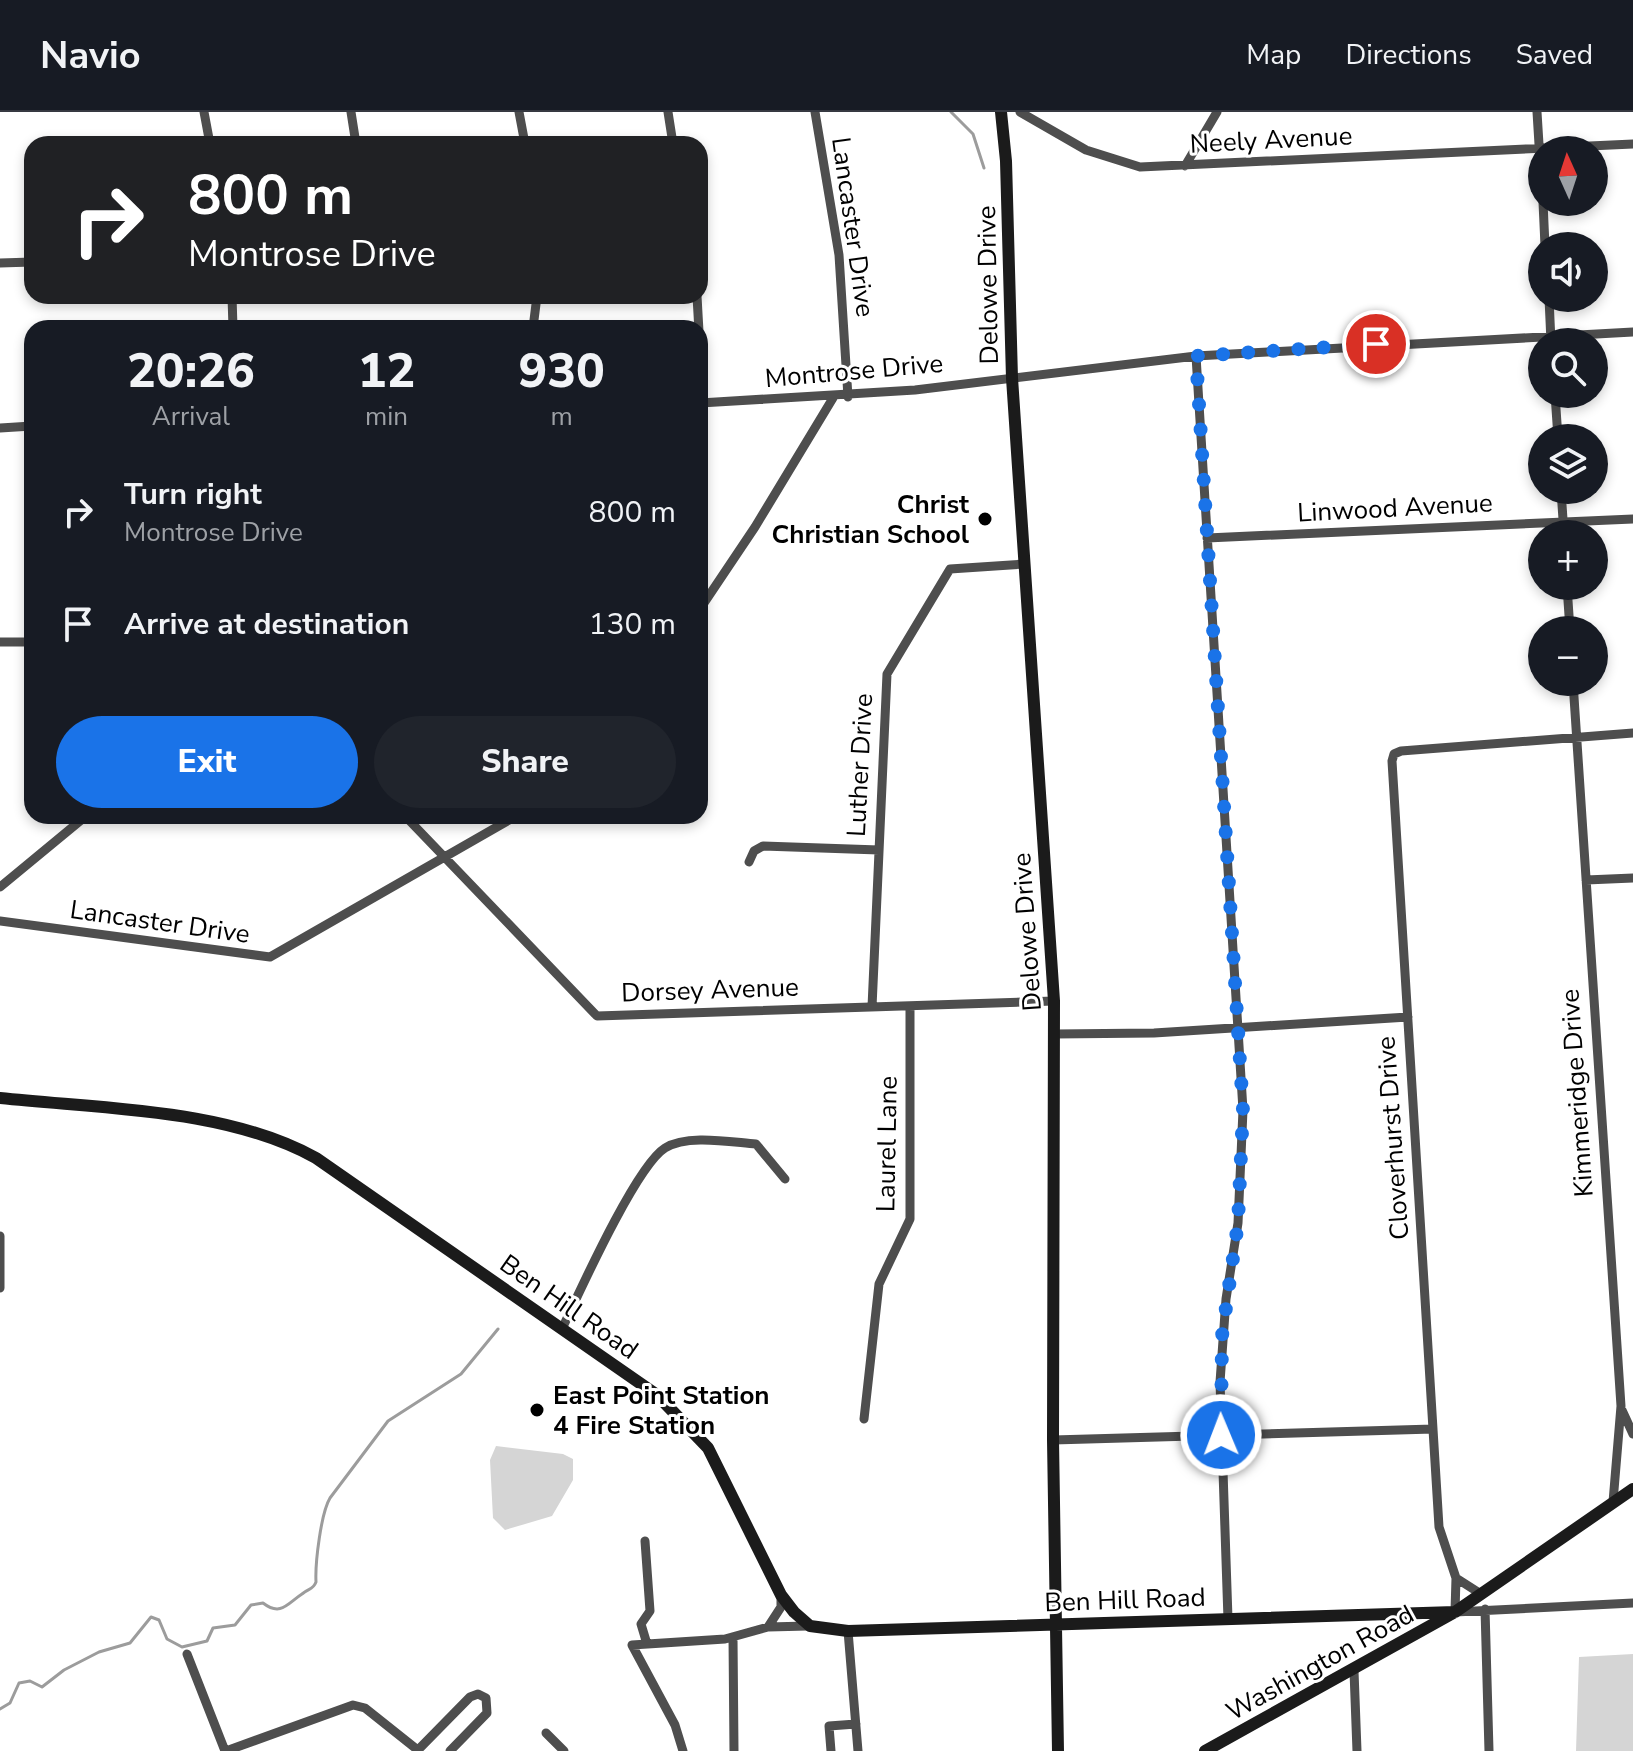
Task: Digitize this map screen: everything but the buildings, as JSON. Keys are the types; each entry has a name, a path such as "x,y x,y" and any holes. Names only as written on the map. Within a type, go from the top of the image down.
{"street":[{"path":"204,112 208,136"},
{"path":"351,112 355,136"},
{"path":"519,112 524,136"},
{"path":"668,112 672,136"},
{"name":"Lancaster Drive","path":"815,112 841,267 848,397"},
{"name":"Delowe Drive","path":"1001,112 1006,161 1012,378 1054,1001 1053,1440 1058,1751"},
{"name":"Neely Avenue","path":"1020,112 1106,159 1140,167 1528,150"},
{"path":"1185,166 1217,112"},
{"path":"1537,112 1538,136"},
{"name":"Neely Avenue","path":"1608,145 1633,144"},
{"path":"0,263 24,262"},
{"name":"Montrose Drive","path":"1608,334 1633,332"},
{"name":"Montrose Drive","path":"708,403 848,397 1196,356 1528,340"},
{"path":"1196,356 1238,1028 1243,1164 1222,1336 1221,1435 1228,1619"},
{"path":"708,597 755,527 833,398"},
{"path":"0,428 24,426"},
{"name":"Linwood Avenue","path":"1608,520 1633,519"},
{"name":"Linwood Avenue","path":"1207,538 1528,524"},
{"name":"Luther Drive","path":"872,1007 887,674 950,569 1024,564"},
{"path":"0,642 24,642"},
{"name":"Kimmeridge Drive","path":"1574,696 1621,1406 1613,1502"},
{"name":"Cloverhurst Drive","path":"1455,1612 1456,1578 1441,1542 1392,761 1394,754 1401,751 1633,733"},
{"path":"0,887 76,824"},
{"name":"Dorsey Avenue","path":"413,824 597,1016 1054,1001"},
{"name":"Lancaster Drive","path":"0,921 270,957 502,824"},
{"path":"749,862 754,851 763,846 879,850"},
{"path":"1586,880 1633,878"},
{"name":"Laurel Lane","path":"864,1419 879,1284 910,1219 910,1006"},
{"path":"1055,1034 1238,1028 1408,1017"},
{"name":"Ben Hill Road","path":"0,1098 225,1122 272,1136 316,1158 657,1395 697,1434 721,1470 781,1595 810,1626 848,1631 1455,1612"},
{"path":"562,1329 620,1213 656,1156 666,1147 682,1143 756,1144 785,1179"},
{"path":"0,1236 0,1288"},
{"path":"1621,1406 1633,1434"},
{"path":"1053,1440 1433,1429"},
{"name":"Washington Road","path":"1205,1751 1354,1671 1455,1612 1633,1489"},
{"path":"645,1541 650,1611 645,1613 641,1624 647,1644"},
{"path":"1456,1578 1481,1594"},
{"path":"768,1627 781,1607 781,1595"},
{"path":"1455,1612 1633,1603"},
{"path":"1485,1609 1489,1751"},
{"path":"683,1751 675,1725 632,1645 733,1637 768,1627 810,1626"},
{"path":"848,1631 858,1751"},
{"path":"733,1637 734,1751"},
{"path":"187,1654 226,1751 353,1705 365,1708 418,1750 470,1697 478,1694 486,1698 487,1713 450,1751"},
{"path":"1354,1671 1357,1751"},
{"path":"831,1751 829,1726 856,1724"},
{"path":"546,1733 564,1751"}],"shaded area":[{"path":"496,1446 563,1454 573,1459 573,1480 552,1516 505,1530 493,1518 490,1460"},
{"path":"1633,1654 1633,1751 1576,1751 1579,1657"}],"waterway":[{"path":"951,112 973,134 984,168"},
{"path":"0,1709 10,1703 19,1683 30,1681 42,1687 64,1670 99,1652 130,1643 151,1617 159,1620 167,1639 182,1647 207,1641 213,1628 235,1625 251,1605 263,1603 280,1609 312,1588 316,1582 321,1526 330,1498 388,1421 461,1374 498,1329"}],"place":[{"name":"Christ Christian School","path":"985,519"},
{"name":"East Point Station 4 Fire Station","path":"537,1410"}],"route":[{"path":"1221,1435 1222,1336 1238,1223 1243,1110 1196,356 1376,344"}]}
